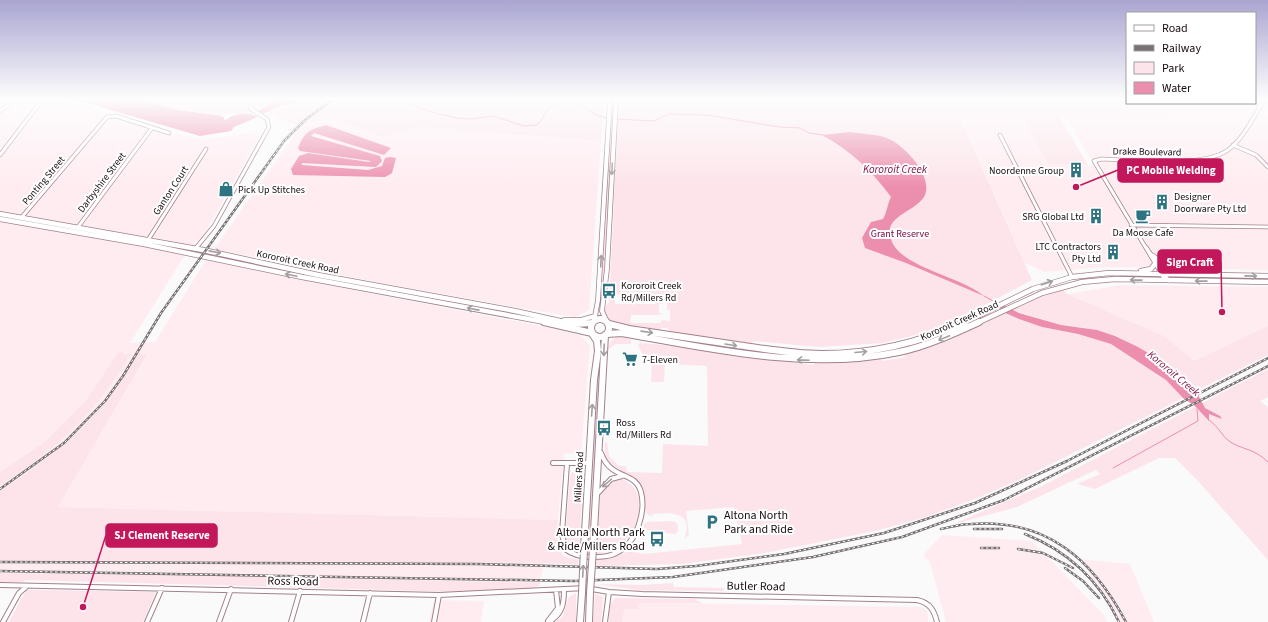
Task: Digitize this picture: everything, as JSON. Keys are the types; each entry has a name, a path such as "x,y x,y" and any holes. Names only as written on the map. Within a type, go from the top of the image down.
{"main road":[{"path":"608,129 599,286 595,316 590,328 593,334 599,336 606,334 610,329 602,311 607,269 614,129"},
{"name":"Kororoit Creek Road","path":"0,214 122,235 233,262 447,301 538,315 580,324 593,322"},
{"name":"Kororoit Creek Road","path":"0,219 118,239 196,248 318,275 577,328 593,334"},
{"path":"74,232 78,227"},
{"path":"118,239 122,235"},
{"path":"225,260 230,255"},
{"path":"1153,256 1176,275"},
{"path":"233,262 237,257"},
{"path":"1124,273 1145,271 1154,265"},
{"name":"Kororoit Creek Road","path":"608,323 630,329 762,350 821,354 868,351 903,344 947,330 1047,283 1072,277 1124,273 1268,276"},
{"name":"Kororoit Creek Road","path":"606,334 622,332 782,358 832,360 879,356 915,348 946,337 1017,303 1051,289 1082,282 1105,280 1268,282"},
{"path":"538,315 540,321"},
{"path":"556,319 581,320 595,316"},
{"path":"593,322 602,320 608,323"},
{"name":"Millers Road","path":"589,622 584,549 594,368 598,350 597,341 593,334"},
{"name":"Millers Road","path":"580,622 593,549 598,445 606,334"}],"street":[{"path":"0,155 20,129"},
{"name":"Ponting Street","path":"21,218 95,129"},
{"name":"Darbyshire Street","path":"78,227 151,129"},
{"path":"155,129 169,133"},
{"path":"196,248 214,226 261,143 267,129"},
{"name":"Drake Boulevard","path":"1163,274 1154,265 1132,225 1096,166 1094,162 1095,160 1201,159 1218,155 1233,145 1244,129"},
{"path":"1000,135 1072,277"},
{"path":"1233,145 1256,155 1268,167"},
{"name":"Ganton Court","path":"146,242 206,149"},
{"path":"1132,225 1268,227"},
{"name":"Drake Boulevard","path":"1140,240 1153,256 1167,281"},
{"path":"567,464 562,533 565,549 576,556 602,557 612,555 623,549 637,532 641,518 642,497 638,484 632,479 610,470 605,465 598,445"},
{"path":"553,463 589,463"},
{"path":"596,497 605,483 616,476 623,476"},
{"name":"Ross Road","path":"0,585 26,587 33,584 440,595 564,589 586,591"},
{"path":"3,622 19,593 26,587"},
{"path":"147,622 162,588"},
{"path":"219,622 231,589"},
{"path":"548,622 557,618 563,610 564,589"},
{"path":"548,622 558,608 556,590"},
{"path":"291,622 300,591"},
{"name":"Butler Road","path":"586,591 926,601 931,605 937,622"},
{"path":"605,622 609,592"},
{"path":"363,622 370,593"},
{"path":"434,622 440,595"}],"shaded area":[{"path":"0,129 147,129 174,136 177,133 201,140 255,132 260,136 201,240 195,242 181,261 130,343 155,342 206,260 275,275 556,329 581,336 590,346 581,453 564,454 558,520 58,507 147,356 140,353 123,381 105,404 75,435 41,463 0,491 0,485 50,449 131,353 118,352 86,400 46,441 0,472"},
{"path":"299,129 362,129 381,137 411,129 445,129 601,141 589,310 575,317 381,283 214,249"},
{"path":"965,129 1029,129 1048,164 1095,165 1073,129 1268,129 1268,270 1105,267 1044,272 1025,263"},
{"path":"1121,285 1268,287 1268,326 1194,361 1164,336 1067,294"},
{"path":"942,535 1032,541 1104,615 1107,622 946,622 930,562 923,555"},
{"path":"1081,559 1130,564 1154,622 1119,622"},
{"path":"0,561 423,561 544,563 540,583 193,575 0,573"},
{"path":"434,600 484,601 481,622 429,622"},
{"path":"615,602 922,607 927,611 929,622 613,622"}],"green space":[{"path":"362,129 411,129 381,137"},
{"path":"445,129 602,129 601,141"},
{"path":"610,129 612,129 604,280 601,316 599,316"},
{"name":"Grant Reserve","path":"618,129 965,129 1032,280 939,329 883,343 819,347 753,341 750,345 672,333 667,328 662,328 659,330 628,326 609,320 605,314 605,307 609,303","holes":["615,294 667,295 667,310 670,310 670,321 661,320 661,323 630,323 631,315 660,315 662,313 659,313 659,304 662,303 659,301 655,304 615,304"]},
{"name":"Grant Reserve","path":"1029,129 1067,129 1088,165 1048,164"},
{"path":"1063,290 1067,294 1164,336 1194,361 1268,326 1268,355 1196,391 1182,383 1164,368 1155,357 1115,336 1086,328 1061,325 1011,310 1038,298"},
{"path":"1004,313 1042,327 1078,334 1111,344 1152,369 1166,380 1183,398 1021,479 975,499 923,518 875,531 765,553 682,564 596,566 596,560 616,557 628,551 644,554 742,544 734,507 686,511 689,535 684,539 687,530 684,519 674,514 667,513 653,514 652,516 648,515 644,507 641,486 636,479 616,471 603,457 605,455 605,442 607,442 609,456 619,466 626,466 627,472 662,473 663,444 708,446 707,366 665,364 664,382 651,382 652,363 650,357 643,355 638,345 640,343 687,347 738,356 814,365 814,363 857,362 880,359 882,361 905,357 904,354 948,341"},
{"path":"622,336 631,339 631,344 616,344 608,349 612,340"},
{"path":"600,340 602,343 590,553 587,553"},
{"path":"118,352 124,352 123,354 131,353 119,373 90,410 74,428 39,459 0,485 0,472 46,441 86,400"},
{"path":"139,353 147,355 58,507 558,520 557,548 564,556 578,560 578,565 467,562 0,561 0,491 41,463 78,431 112,394"},
{"path":"1268,369 1268,397 1260,401 1268,407 1268,560 1198,481 1175,458 1159,458 1095,489 1077,484 1100,474 1096,470 1017,507 951,525 1042,486"},
{"path":"577,471 581,473 583,477 579,553 571,551 565,542 570,477 572,472"},
{"path":"616,478 627,481 634,488 638,496 638,515 635,525 624,542 612,550 597,554 600,493 611,480"},
{"path":"647,522 676,522 678,527 677,533 675,534 644,530 644,524"},
{"path":"0,573 193,575 540,583 539,586 534,588 461,592 24,580 23,582 0,582"},
{"path":"673,583 674,587 724,588 723,591 637,590 597,584 640,585"},
{"path":"26,590 156,592 143,622 9,622"},
{"path":"576,593 576,622 556,622 563,616 569,597"},
{"path":"595,593 603,597 601,622 593,622"},
{"path":"616,598 694,599 702,603 638,603 638,609 624,609 622,622 609,622 610,605"}],"water":[{"path":"176,129 232,129 231,131 200,136"},
{"path":"337,129 391,148 384,155 314,133 311,136 380,156 382,161 376,167 302,163 302,165 368,170 382,166 385,158 390,157 396,158 392,173 385,177 293,175 291,169 299,156 308,153 369,162 371,161 300,151 298,148 303,138 312,130"},
{"name":"Kororoit Creek","path":"850,132 875,135 889,139 903,148 910,155 922,172 926,189 924,197 913,208 899,216 890,227 890,235 893,244 909,260 962,283 984,296 906,263 865,248 862,238 871,222 883,219 891,197 869,170 842,148 822,135"},
{"name":"Kororoit Creek","path":"995,301 1019,313 1061,325 1097,330 1115,336 1138,347 1155,357 1164,368 1182,383 1196,391 1205,408 1220,416 1222,419 1209,414 1209,421 1195,406 1183,398 1166,380 1111,344 1078,334 1042,327 1019,319 1003,312 994,303"}],"waterway":[{"name":"Kororoit Creek","path":"802,129 809,133 823,135"},
{"name":"Kororoit Creek","path":"984,296 995,302"},
{"path":"1113,468 1198,421 1197,409"},
{"name":"Kororoit Creek","path":"1209,420 1229,441 1258,454 1268,462"}],"railway":[{"path":"0,489 64,443 105,401 123,376 161,313 284,141 296,129"},
{"path":"0,562 478,564 657,569 696,566 784,554 884,533 975,503 1067,461 1268,358"},
{"path":"0,571 574,581 673,577 813,557 902,537 1004,500 1268,366"},
{"path":"941,529 967,524 998,524 1023,528 1045,536 1065,548 1082,562 1099,580 1126,622"},
{"path":"974,529 1002,529"},
{"path":"1025,534 1055,549 1081,569 1102,593 1119,622"},
{"path":"981,548 999,548"},
{"path":"1018,549 1043,553 1073,568"},
{"path":"1065,568 1083,581 1099,598"}],"place":[{"name":"Noordenne Group","path":"1076,170"},
{"name":"PC Mobile Welding","path":"1076,187"},
{"name":"Pick Up Stitches","path":"226,189"},
{"name":"Designer Doorware Pty Ltd","path":"1162,202"},
{"name":"SRG Global Ltd","path":"1096,216"},
{"name":"Da Moose Cafe","path":"1143,216"},
{"name":"LTC Contractors Pty Ltd","path":"1113,252"},
{"name":"Kororoit Creek Rd/Millers Rd","path":"609,291"},
{"name":"Sign Craft","path":"1222,312"},
{"name":"7-Eleven","path":"630,359"},
{"name":"Ross Rd/Millers Rd","path":"604,428"},
{"name":"Altona North Park and Ride","path":"712,522"},
{"name":"Altona North Park & Ride/Millers Road","path":"657,539"},
{"name":"SJ Clement Reserve","path":"83,607"}]}
